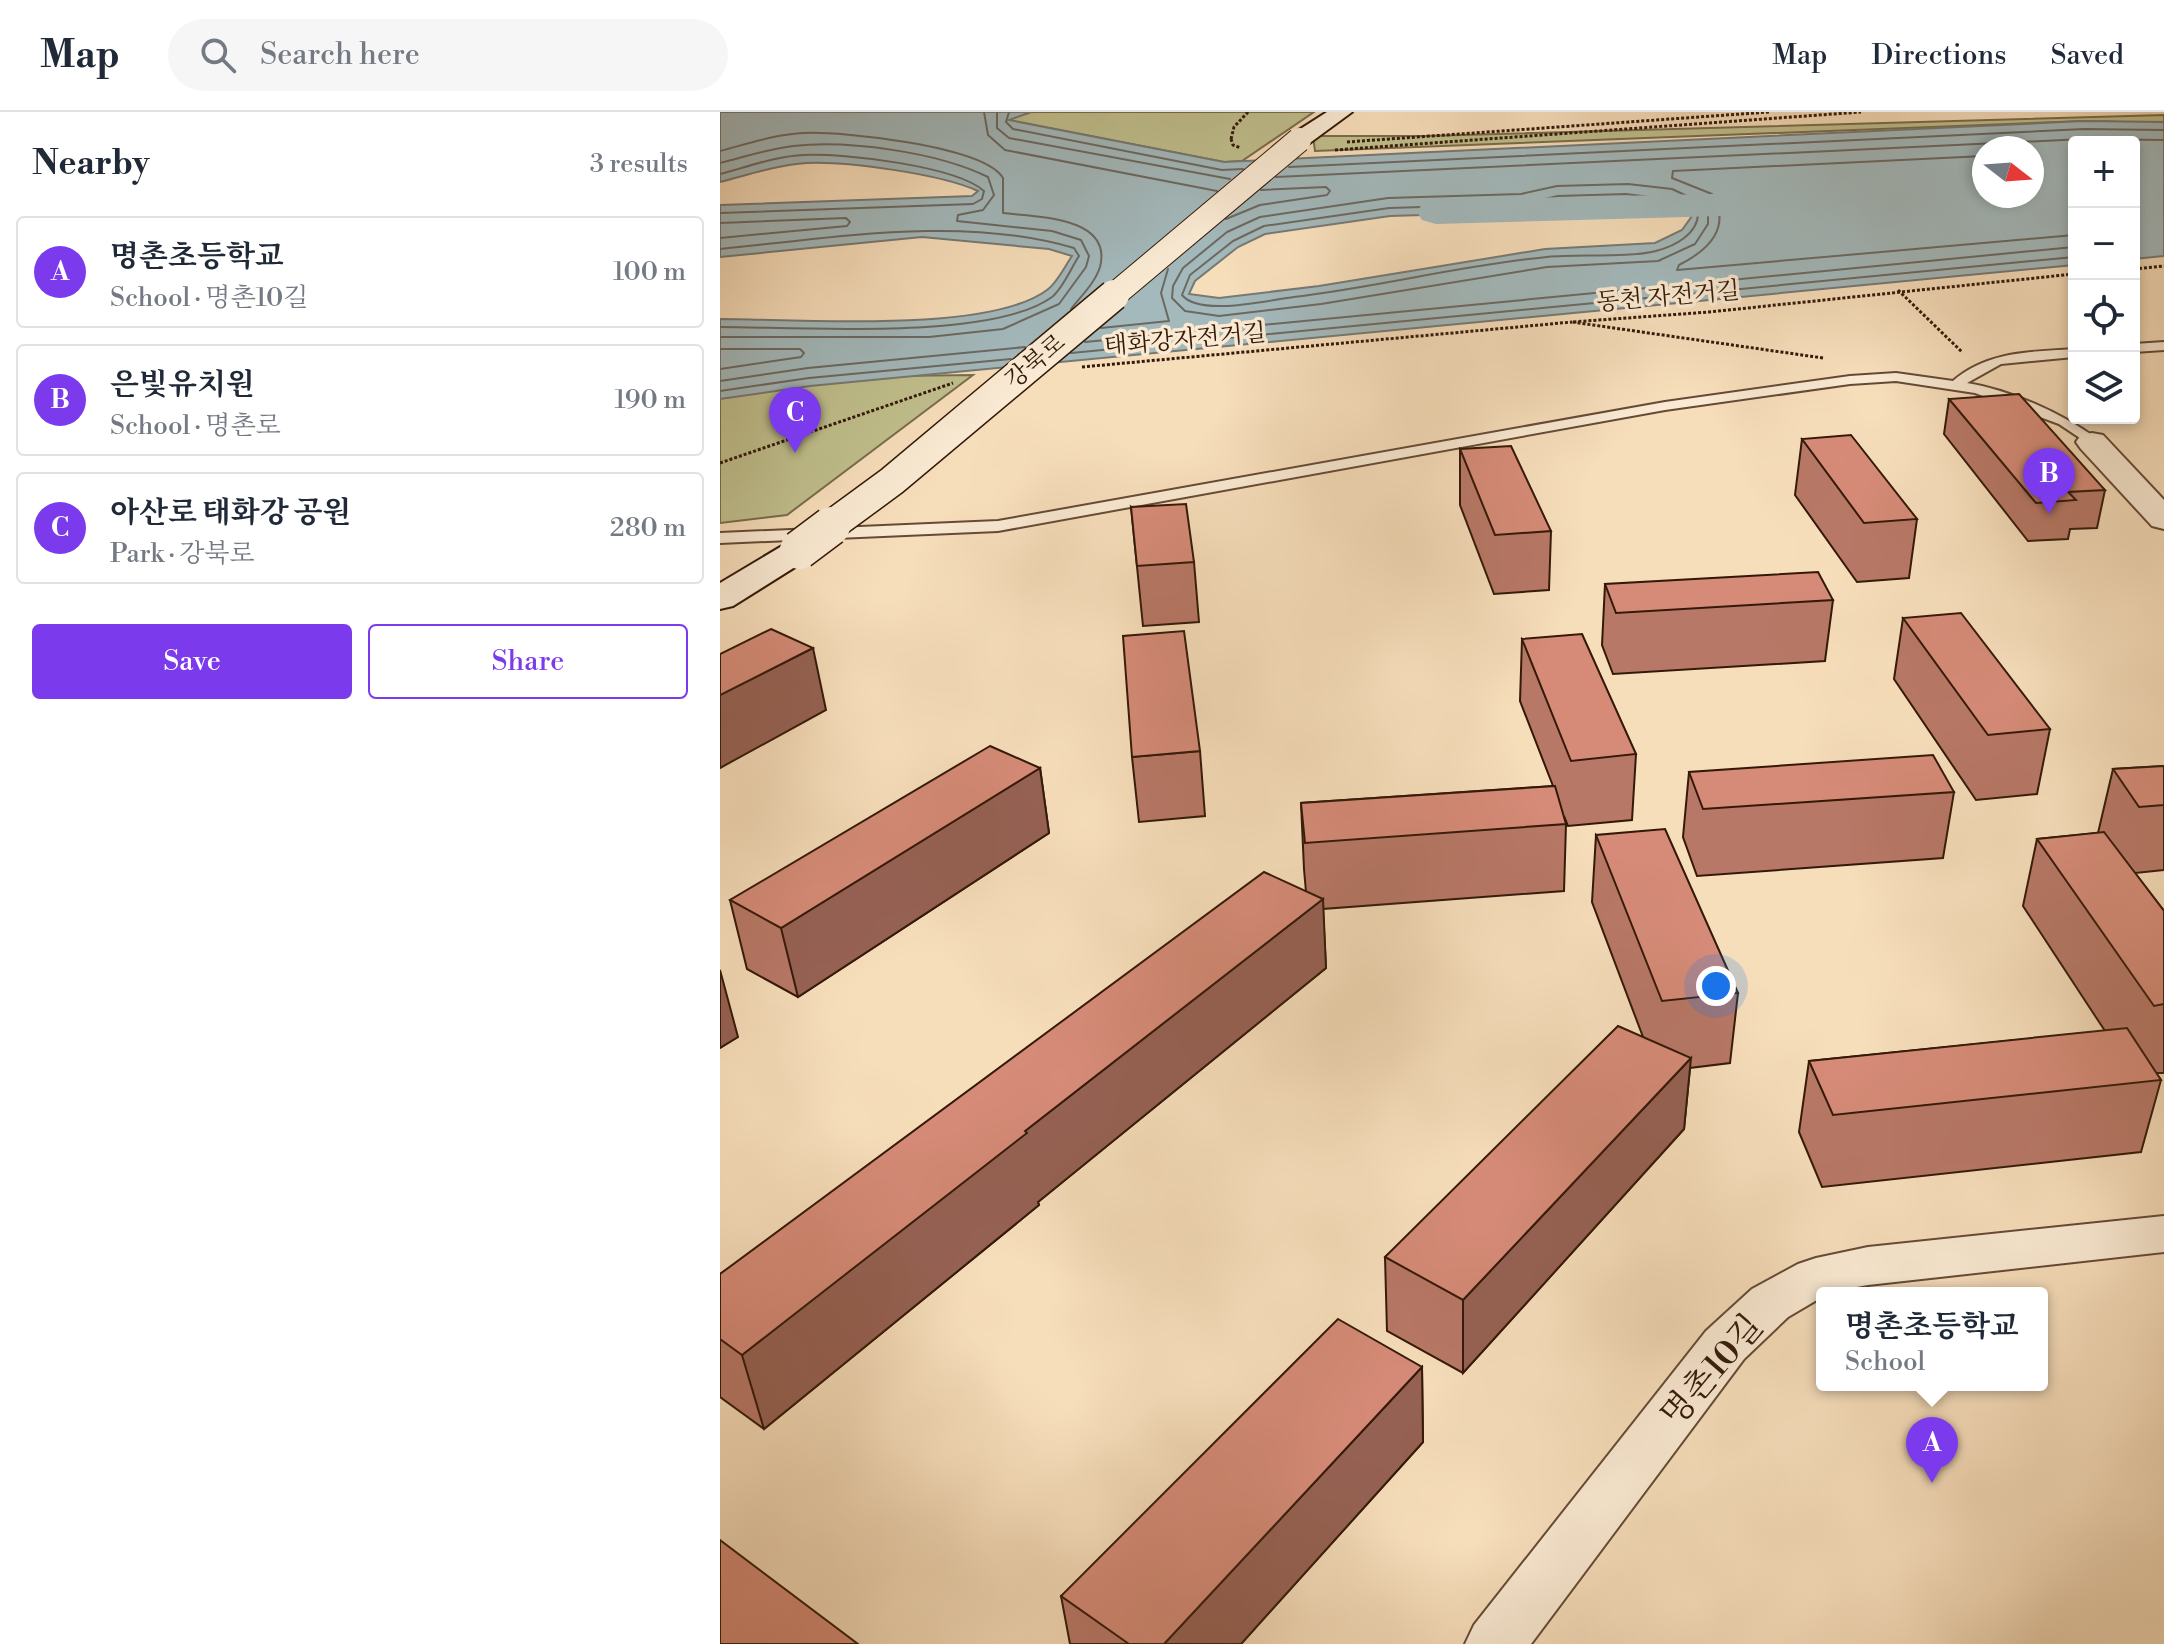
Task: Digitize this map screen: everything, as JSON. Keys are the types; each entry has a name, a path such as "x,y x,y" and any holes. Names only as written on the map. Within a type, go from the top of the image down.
{"main road":[{"name":"강북로","path":"720,598 799,550 892,481 1299,140 1341,112"},
{"path":"2092,442 2164,519"}],"street":[{"name":"명촌10길","path":"1495,1644 1725,1345 1770,1303 1816,1277 1868,1266 2164,1234"}],"lane":[{"path":"2140,348 2164,346"},
{"path":"1958,384 1983,364 2009,358 2068,353"},
{"path":"720,538 998,526 1665,406 1850,380 1896,377 1958,384 2035,408 2064,421 2092,442"}],"path":[{"path":"1248,112 1234,127 1231,139 1233,145 1248,150"},
{"path":"1425,136 1769,112"},
{"path":"1328,150 1861,112"},
{"path":"2140,268 2164,266"},
{"name":"동천 자전거길","path":"1572,322 1709,312 2068,275"},
{"path":"1898,290 1973,362 1983,364"},
{"name":"동천 자전거길","path":"1572,322 1826,358"},
{"name":"태화강자전거길","path":"1070,368 1572,322"},
{"path":"720,463 911,394 960,381"}],"green space":[{"path":"1031,112 1314,112 1242,161 1224,162 1007,120"},
{"path":"2164,115 2164,123 2084,121 1315,151 1313,136 1425,136"},
{"path":"973,375 787,515 720,523 720,390 818,377"}],"water":[{"path":"720,112 1031,112 1009,120 1224,162 2084,121 2164,122 2164,256 2140,258 2140,136 2068,136 2068,266 810,386 720,399 720,319 890,321 982,313 1019,304 1047,290 1072,256 1049,249 922,237 720,257 720,205 972,196 978,191 941,179 869,166 806,163 720,182","holes":["1626,202 1671,208 1692,216 1682,230 1655,243 1545,249 1319,286 1219,298 1189,294 1195,281 1238,247 1265,234 1390,216 1523,212 1558,204"]}],"building":[{"path":"2019,394 2105,490 2068,492 2076,500 2036,503 1949,399"},
{"path":"1851,435 1917,519 1864,523 1802,439"},
{"path":"1511,446 1551,531 1495,535 1460,449"},
{"path":"1186,504 1194,562 1137,566 1131,507"},
{"path":"1818,572 1833,600 1616,613 1605,584"},
{"path":"1961,613 2050,729 1988,735 1903,618"},
{"path":"771,629 813,648 720,695 720,654"},
{"path":"1184,631 1200,751 1132,757 1123,636"},
{"path":"1582,634 1636,754 1571,761 1522,639"},
{"path":"990,746 1040,768 781,928 730,900"},
{"path":"1933,755 1954,792 1703,809 1689,772"},
{"path":"2164,766 2164,805 2139,807 2113,769"},
{"path":"1555,786 1566,824 1305,843 1301,803"},
{"path":"1665,829 1738,993 1662,1001 1596,835"},
{"path":"2104,832 2164,911 2164,1004 2154,1006 2037,839"},
{"path":"1264,872 1323,899 742,1355 720,1339 720,1274"},
{"path":"1618,1026 1691,1058 1463,1300 1385,1257"},
{"path":"2127,1028 2161,1080 1833,1115 1809,1061"},
{"path":"1338,1319 1422,1367 1164,1644 1129,1644 1061,1596"},
{"path":"720,1540 858,1644 720,1644"}],"waterway":[{"path":"1436,212 1756,204"}],"place":[{"name":"아산로 태화강 공원","path":"795,453"},
{"name":"은빛유치원","path":"2049,514"},
{"name":"명촌초등학교","path":"1932,1483"}]}
